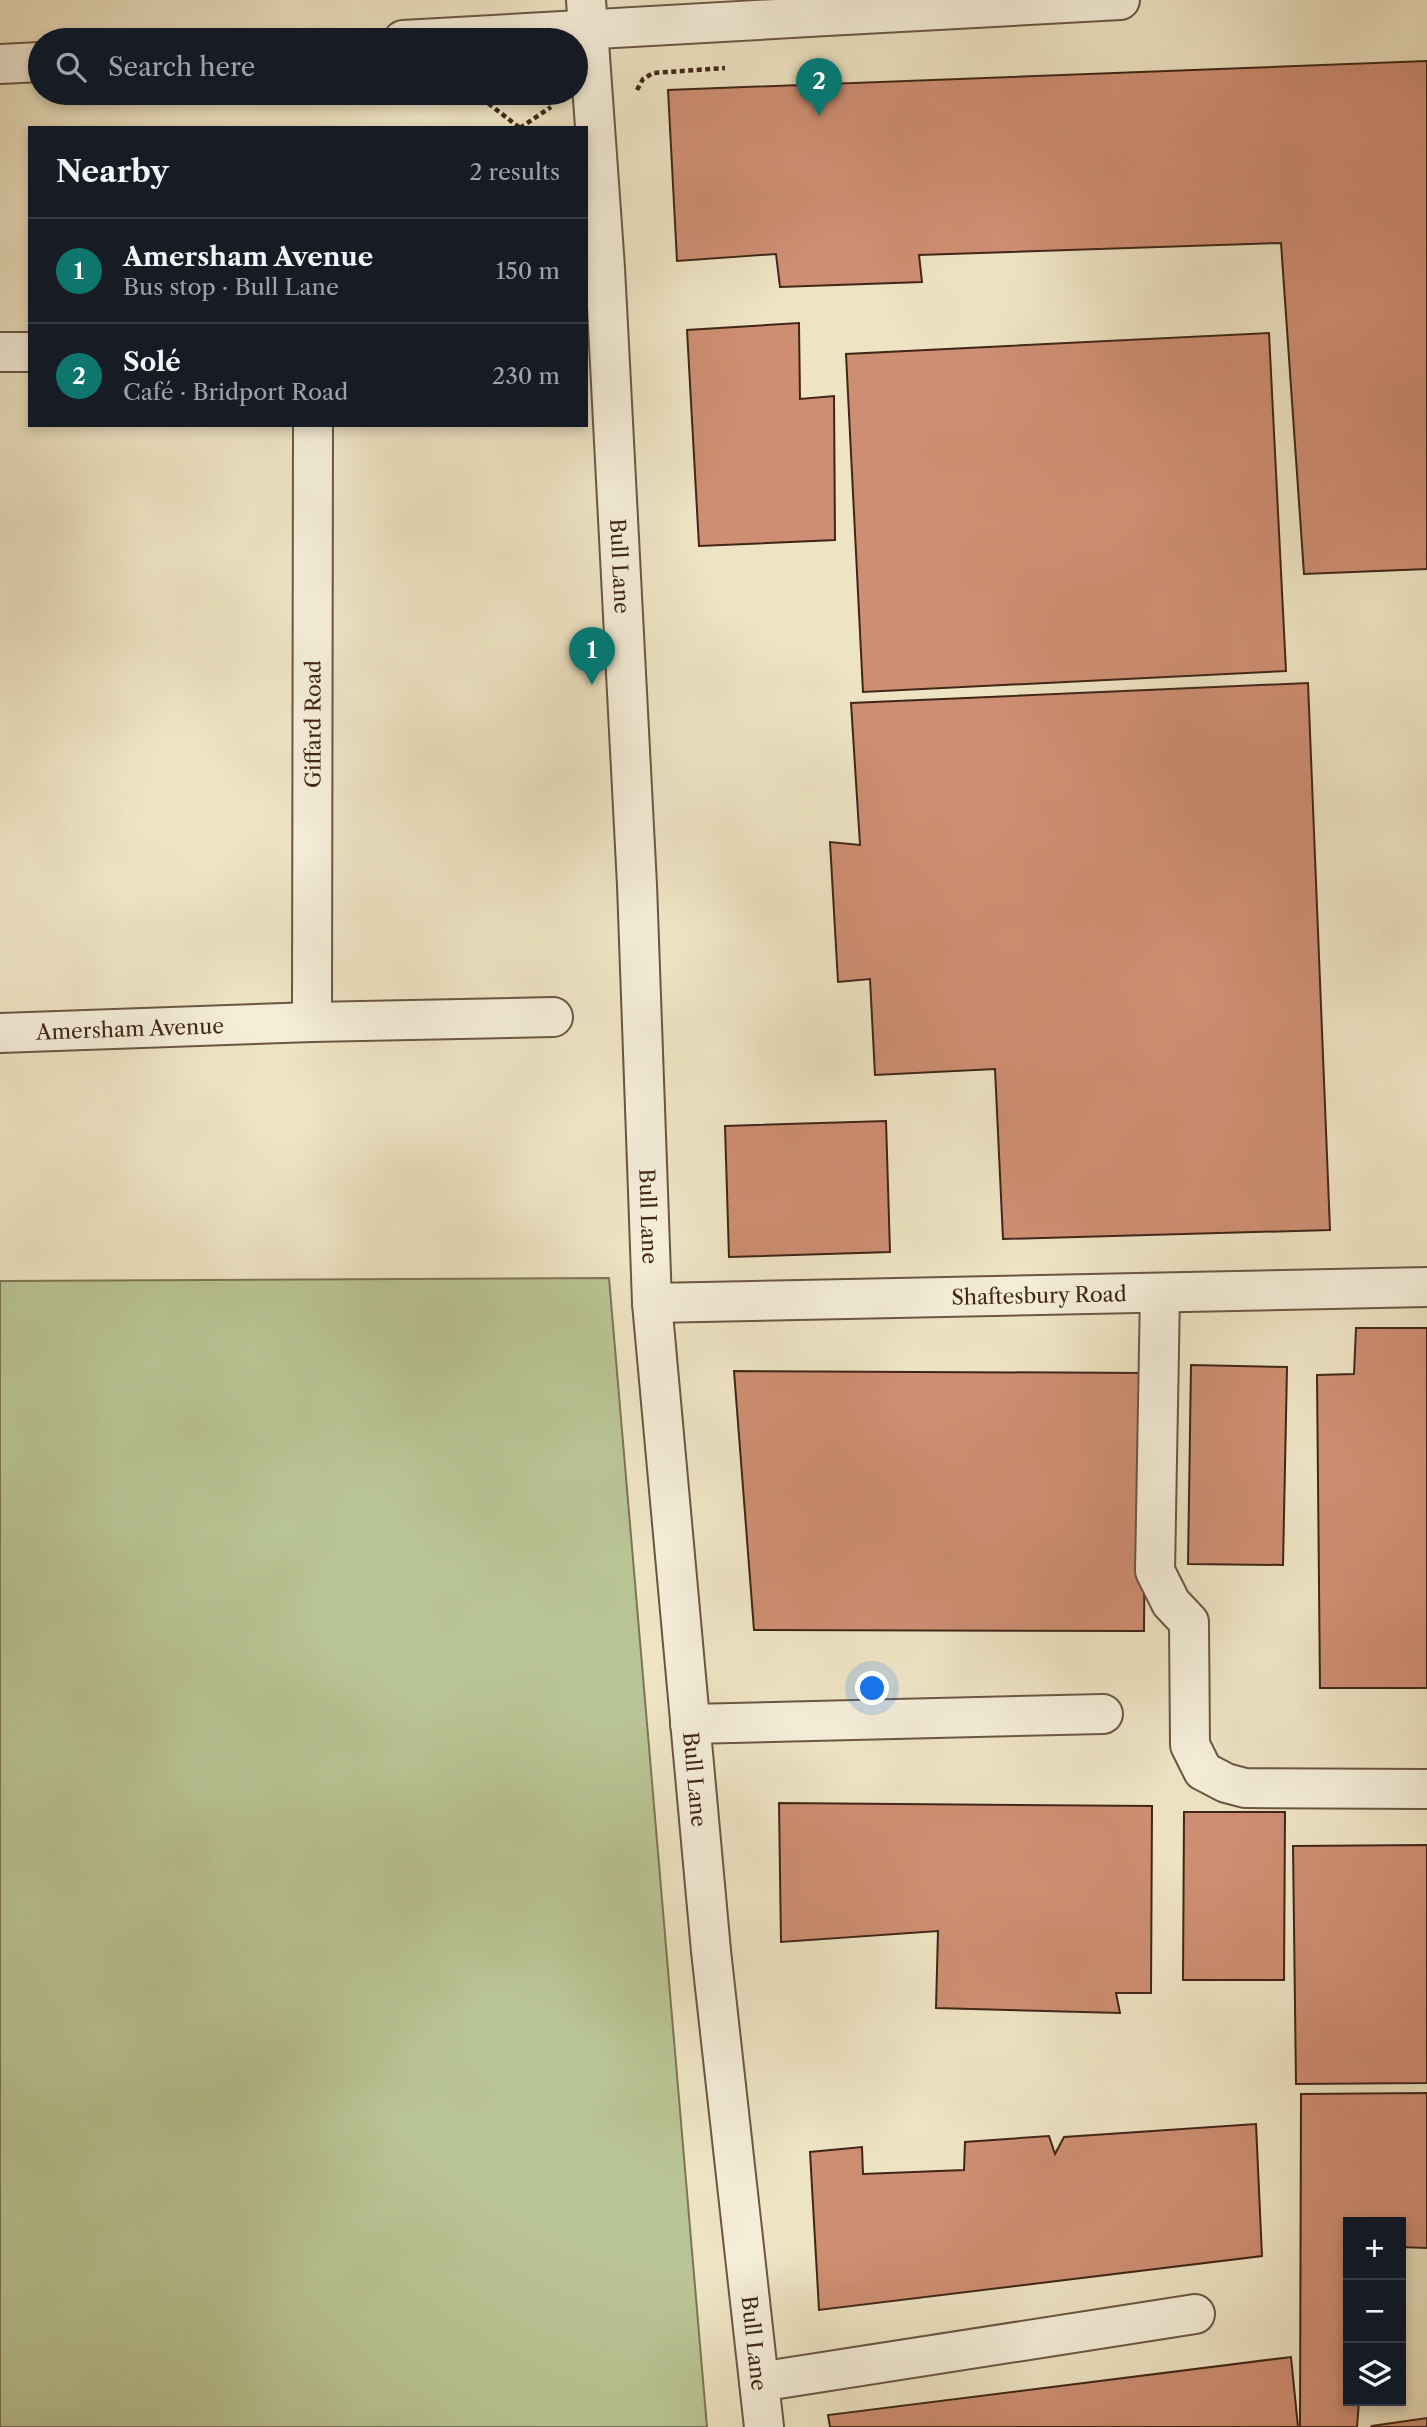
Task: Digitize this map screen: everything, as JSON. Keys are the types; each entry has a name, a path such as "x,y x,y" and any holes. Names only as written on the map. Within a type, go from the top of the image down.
{"street":[{"path":"487,28 586,14 693,24 834,8 1120,0"},
{"name":"Bull Lane","path":"588,41 605,268 638,920 652,1303 711,1951 764,2427"},
{"path":"0,64 28,63"},
{"path":"0,352 28,352"},
{"name":"Giffard Road","path":"312,1022 316,432"},
{"name":"Amersham Avenue","path":"0,1033 553,1017"},
{"name":"Shaftesbury Road","path":"652,1303 1427,1287"},
{"path":"1160,1293 1155,1572 1171,1603 1189,1622 1190,1745 1203,1771 1226,1783 1245,1788 1427,1788"},
{"path":"690,1724 1103,1714"},
{"path":"759,2382 1195,2314"}],"path":[{"path":"643,79 653,73 687,71"},
{"path":"490,105 517,126"},
{"path":"523,126 556,105"}],"green space":[{"path":"609,1278 707,2427 0,2427 0,1281"}],"building":[{"path":"1427,61 1427,569 1304,574 1281,243 919,255 922,282 780,287 776,254 677,261 668,90"},
{"path":"799,323 800,399 834,396 835,540 699,546 687,330"},
{"path":"1269,333 1286,671 863,692 846,354"},
{"path":"1308,683 1330,1230 1003,1239 995,1069 875,1075 870,979 838,982 830,842 860,845 851,703"},
{"path":"886,1121 890,1252 729,1257 725,1126"},
{"path":"1356,1328 1427,1328 1427,1688 1320,1688 1317,1375 1354,1374"},
{"path":"1191,1365 1287,1367 1283,1565 1188,1564"},
{"path":"734,1371 1146,1373 1144,1631 754,1630"},
{"path":"779,1803 1152,1806 1151,1993 1116,1993 1120,2013 936,2008 938,1931 781,1942"},
{"path":"1184,1812 1285,1812 1284,1980 1183,1980"},
{"path":"1427,1845 1427,2083 1296,2084 1293,1846"},
{"path":"1427,2093 1427,2248 1406,2247 1406,2217 1343,2217 1343,2406 1359,2406 1357,2427 1300,2427 1301,2094"},
{"path":"1256,2124 1262,2256 819,2310 810,2152 862,2147 863,2174 964,2170 965,2142 1049,2136 1055,2154 1064,2137"},
{"path":"1291,2357 1298,2427 830,2427 828,2415"},
{"path":"1427,2418 1427,2427 1371,2427 1372,2426"}],"place":[{"name":"Solé","path":"819,116"},
{"name":"Amersham Avenue","path":"592,685"}]}
